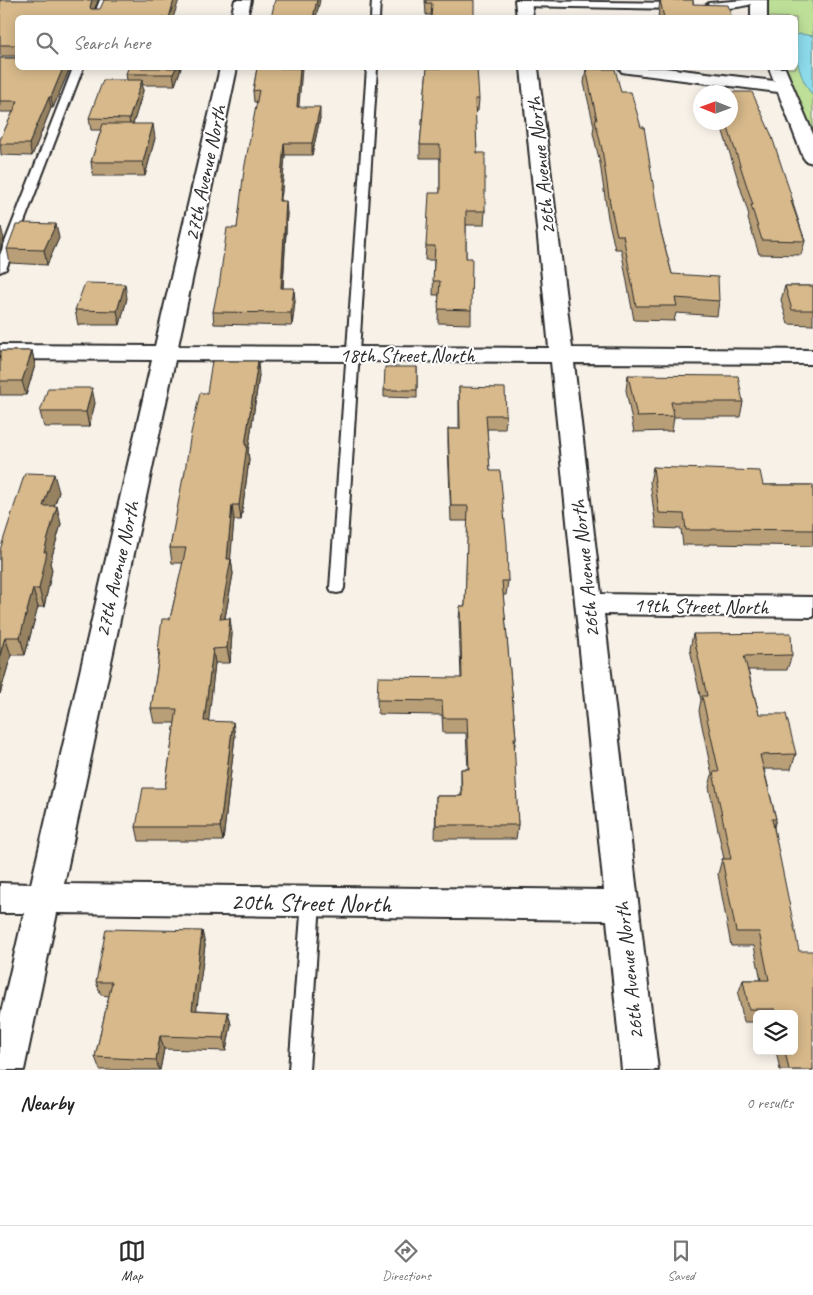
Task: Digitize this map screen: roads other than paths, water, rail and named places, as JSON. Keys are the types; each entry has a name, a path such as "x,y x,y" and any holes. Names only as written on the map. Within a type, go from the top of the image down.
{"street":[{"path":"240,15 243,0"},
{"path":"758,0 760,15"},
{"name":"27th Avenue North","path":"6,1070 228,70"},
{"name":"26th Avenue North","path":"530,70 640,1070"},
{"path":"644,70 785,88"},
{"path":"778,70 813,157"},
{"name":"18th Street North","path":"0,352 813,358"},
{"name":"19th Street North","path":"589,604 813,607"},
{"name":"20th Street North","path":"0,898 622,905"}],"lane":[{"path":"98,15 104,0"},
{"path":"375,15 376,0"},
{"path":"696,7 732,5 758,0"},
{"path":"523,7 687,6"},
{"path":"0,269 77,70"},
{"path":"337,588 372,70"},
{"path":"300,1070 310,902"}],"water":[{"path":"798,35 813,36 813,96 804,82 798,64"}]}
